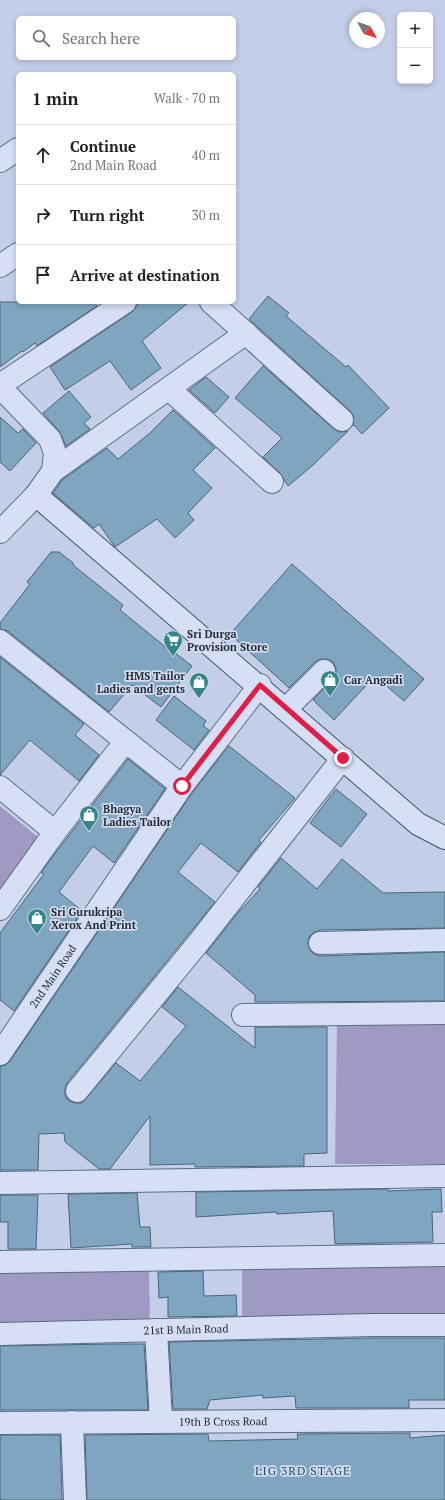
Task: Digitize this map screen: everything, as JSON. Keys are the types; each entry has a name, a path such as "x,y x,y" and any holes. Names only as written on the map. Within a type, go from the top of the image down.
{"street":[{"path":"0,161 16,150"},
{"path":"0,266 16,255"},
{"path":"54,471 55,453 50,439 0,386 122,304"},
{"path":"213,304 342,420"},
{"path":"0,532 36,495 54,471 246,333"},
{"path":"169,389 272,482"},
{"path":"36,495 260,685 418,824 445,838"},
{"path":"0,641 182,786"},
{"path":"286,708 324,671"},
{"name":"2nd Main Road","path":"0,1054 182,786 260,685"},
{"path":"0,909 55,832 125,742"},
{"path":"77,1091 199,942 343,758"},
{"path":"0,787 55,832"},
{"path":"320,943 445,940"},
{"path":"242,1015 445,1013"},
{"path":"0,1183 445,1176"},
{"path":"0,1262 445,1255"},
{"name":"21st B Main Road","path":"0,1334 371,1325 445,1325"},
{"path":"156,1330 161,1422"},
{"name":"19th B Cross Road","path":"0,1423 445,1420"},
{"path":"72,1422 75,1500"}],"shaded area":[{"path":"0,806 39,838 0,896"},
{"path":"337,1022 445,1023 445,1164 335,1164"},
{"path":"445,1263 445,1319 242,1319 242,1266"},
{"path":"149,1269 150,1323 0,1327 0,1273"}],"building":[{"path":"268,296 289,313 286,316 346,367 348,365 389,408 362,434 354,425 352,426 354,417 350,411 249,319"},
{"path":"0,302 16,302 16,304 96,304 97,306 37,346 35,343 0,367"},
{"path":"138,304 187,304 142,341 161,368 131,390 110,361 65,390 50,367 132,312"},
{"path":"263,366 334,429 340,432 348,431 313,465 288,486 280,473 263,457 282,438 235,398"},
{"path":"206,377 229,397 215,413 189,390"},
{"path":"69,391 91,417 84,423 90,429 66,446 59,431 43,413"},
{"path":"173,410 215,448 193,470 212,488 188,513 194,520 175,538 157,519 115,547 99,524 94,528 53,493 62,480 107,448 118,459 150,433"},
{"path":"0,417 18,433 23,429 36,443 10,471 0,462"},
{"path":"51,552 59,552 73,563 73,565 123,605 120,610 173,653 174,652 192,666 161,707 132,685 109,712 8,631 0,629 0,623 30,584 27,582"},
{"path":"292,564 424,679 404,701 375,676 334,720 313,700 336,675 336,668 333,662 327,659 321,659 315,662 289,688 230,634"},
{"path":"0,657 84,724 75,735 99,755 79,781 30,740 0,775"},
{"path":"174,696 206,721 203,726 209,730 194,750 156,720"},
{"path":"229,746 295,798 259,840 261,842 238,872 201,843 178,872 215,902 67,1083 65,1095 69,1101 82,1103 116,1063 140,1081 186,1026 162,1007 178,987 255,1048 255,1027 327,1027 327,1153 304,1154 304,1166 195,1167 195,1164 150,1165 150,1116 110,1169 99,1169 65,1142 64,1133 39,1134 38,1170 0,1170 0,1066 6,1065 10,1061 192,793"},
{"path":"128,759 165,789 114,863 93,846 59,892 82,911 14,1011 0,1000 0,933 44,874 41,873 53,856"},
{"path":"336,789 367,814 341,847 310,823"},
{"path":"281,858 317,889 342,859 383,893 445,892 445,928 320,930 313,933 309,937 308,943 310,950 314,954 320,956 445,952 445,1001 255,1002 255,995 206,953 237,914 260,889 258,887"},
{"path":"388,1189 388,1191 441,1189 442,1212 432,1212 433,1242 335,1244 333,1211 277,1214 277,1212 196,1217 196,1192"},
{"path":"137,1193 140,1227 150,1227 151,1247 132,1247 132,1244 71,1248 68,1194"},
{"path":"0,1195 38,1195 36,1249 8,1249 8,1222 0,1222"},
{"path":"203,1271 204,1296 236,1295 237,1316 168,1317 168,1297 159,1298 158,1272"},
{"path":"445,1338 445,1400 409,1400 409,1408 296,1408 295,1396 263,1398 263,1395 210,1400 207,1409 173,1409 169,1342"},
{"path":"144,1344 148,1410 0,1410 0,1346"},
{"path":"410,1433 410,1438 445,1435 445,1500 87,1500 85,1435 208,1434 209,1441 298,1439 297,1434"},
{"path":"0,1435 60,1435 62,1500 0,1500"}],"place":[{"name":"Sri Durga Provision Store","path":"173,657"},
{"name":"Car Angadi","path":"330,697"},
{"name":"HMS Tailor Ladies and gents","path":"199,699"},
{"name":"Bhagya Ladies Tailor","path":"89,832"},
{"name":"Sri Gurukripa Xerox And Print","path":"37,935"}],"district":[{"name":"LIG 3RD STAGE","path":"303,1470"}],"route":[{"path":"182,786 260,685 343,758"}]}
